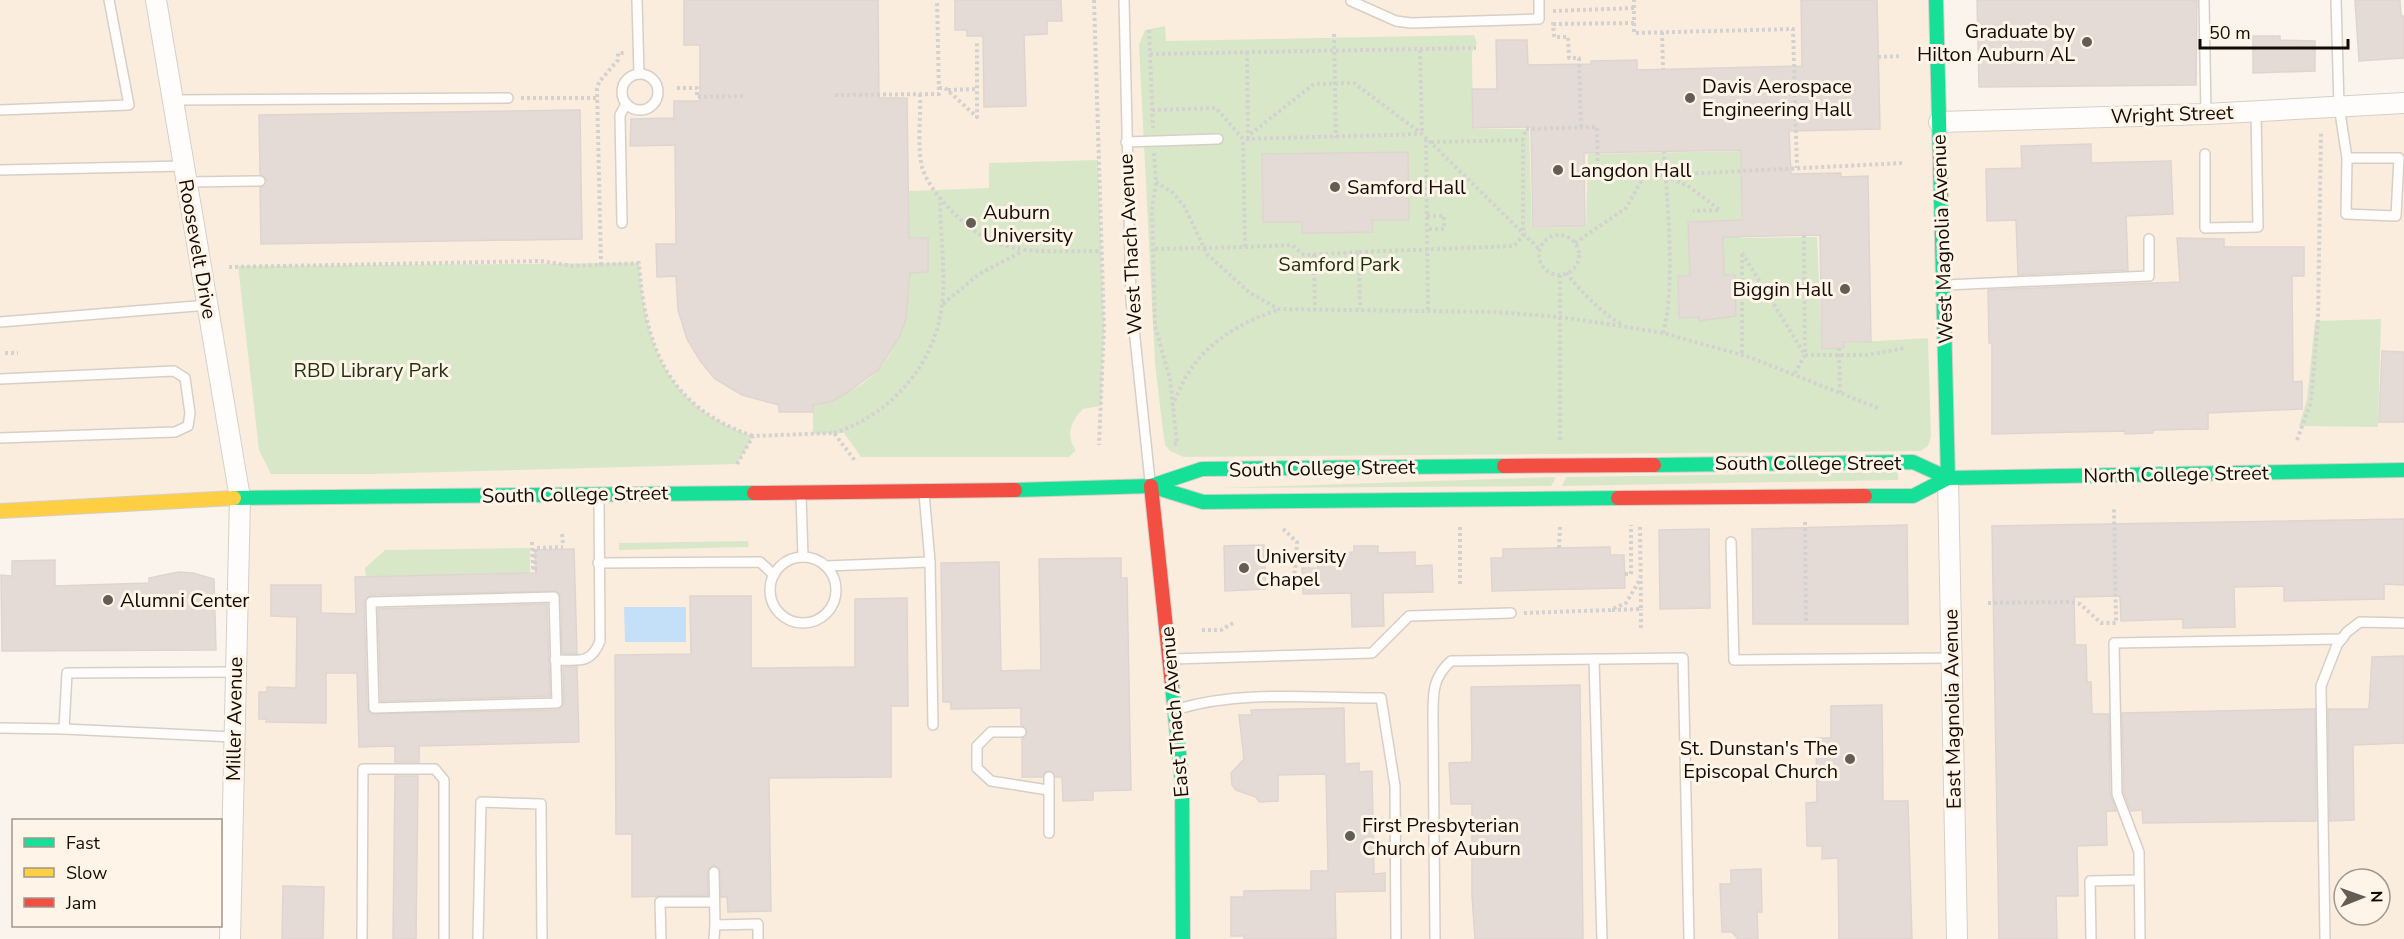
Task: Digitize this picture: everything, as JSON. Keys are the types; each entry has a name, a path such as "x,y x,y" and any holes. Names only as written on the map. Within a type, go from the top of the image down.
{"main road":[{"name":"West Magnolia Avenue","path":"1936,0 1948,478"},
{"name":"South College Street","path":"0,511 240,498 924,491 1151,486 1202,469 1913,462 1948,478"},
{"name":"North College Street","path":"1948,478 2404,471"},
{"name":"South College Street","path":"1151,486 1203,502 1890,496 1913,495 1948,478"},
{"name":"East Thach Avenue","path":"1151,486 1182,782 1183,939"}],"street":[{"name":"Roosevelt Drive","path":"156,0 240,498"},
{"name":"Wright Street","path":"1939,122 2206,114 2404,103"},
{"name":"East Magnolia Avenue","path":"1948,478 1957,939"},
{"name":"Miller Avenue","path":"230,939 240,498"}],"lane":[{"path":"0,110 129,105 109,0"},
{"path":"637,0 639,74"},
{"name":"West Thach Avenue","path":"1124,0 1125,142 1131,300 1151,486"},
{"path":"1351,1 1396,21 1411,23 1539,19 1539,0"},
{"path":"2204,0 2206,114"},
{"path":"2336,0 2339,106 2347,158 2346,214 2396,216 2399,158 2347,158"},
{"path":"639,74 655,82 656,100 642,111 626,104 621,94 624,82 639,74"},
{"path":"173,100 508,98"},
{"path":"622,223 620,115 626,104"},
{"path":"2205,154 2205,228 2258,227 2256,111"},
{"path":"1125,142 1218,139"},
{"path":"0,170 185,174 260,181"},
{"path":"1944,285 2150,276 2149,239"},
{"path":"0,322 208,305"},
{"path":"0,379 174,371 185,378 190,413 188,426 175,432 0,438"},
{"path":"924,491 930,562 933,725"},
{"path":"801,492 803,557"},
{"path":"555,660 587,659 596,654 600,641 599,494"},
{"path":"1731,542 1734,660 1952,658"},
{"path":"803,557 816,559 826,566 834,576 837,589 835,603 828,614 816,622 803,624 790,621 779,613 772,601 770,588 774,575 781,565 803,557"},
{"path":"598,563 760,562 774,575"},
{"path":"826,566 930,562"},
{"path":"554,597 555,660 557,703 374,708 371,602 554,597"},
{"path":"1170,659 1372,653 1409,616 1511,613"},
{"path":"2325,939 2320,686 2342,639 2360,622 2404,623"},
{"path":"2140,939 2139,852 2117,794 2114,643 2342,639"},
{"path":"1435,939 1433,694 1439,672 1451,661 1683,658 1689,939"},
{"path":"1594,659 1602,939"},
{"path":"64,729 67,673 235,672"},
{"path":"1176,710 1203,702 1243,698 1381,698 1395,786 1396,939"},
{"path":"0,728 233,737"},
{"path":"1021,732 991,732 978,746 977,768 991,782 1048,790"},
{"path":"362,939 363,769 435,769 444,780 444,939"},
{"path":"1049,777 1049,833"},
{"path":"478,939 481,802 541,804 542,939"},
{"path":"714,872 714,939"},
{"path":"2091,939 2090,881 2139,880"},
{"path":"661,939 660,902 714,902"},
{"path":"715,925 758,924 758,939"}],"path":[{"path":"835,96 939,94 937,0"},
{"path":"1094,0 1104,327 1100,445"},
{"path":"1634,0 1634,33 1793,29 1797,168"},
{"path":"1581,127 1579,58 1569,58 1568,37 1554,37 1552,10 1634,8"},
{"path":"1553,24 1634,23"},
{"path":"1149,30 1156,182 1152,197 1155,326 1170,379 1177,444 1174,444"},
{"path":"1662,32 1663,69"},
{"path":"1334,34 1336,138"},
{"path":"947,90 977,117 977,41"},
{"path":"1150,54 1476,48"},
{"path":"1420,50 1422,134"},
{"path":"601,265 597,98 599,82 618,60 618,53 639,52"},
{"path":"1245,247 1247,52"},
{"path":"1878,57 1902,57"},
{"path":"1794,58 1802,58"},
{"path":"1246,138 1314,84 1354,83 1422,134 1523,236 1539,249"},
{"path":"677,88 697,88 697,97 743,96"},
{"path":"939,88 977,89"},
{"path":"920,94 922,166 940,198 962,224 991,242 1022,252 1101,251"},
{"path":"508,98 597,98"},
{"path":"1152,110 1216,108 1246,138 1336,138 1422,134"},
{"path":"1152,249 1292,245 1304,255 1514,246 1523,236 1523,140 1527,129 1597,127 1598,170 1644,176 1903,163"},
{"path":"2297,440 2311,402 2318,320 2321,132"},
{"path":"1426,138 1428,310"},
{"path":"1430,142 1523,140"},
{"path":"1663,333 1667,319 1668,292 1664,151"},
{"path":"1665,175 1688,186 1720,210 1693,211"},
{"path":"1575,243 1626,208 1644,176"},
{"path":"1156,182 1173,193 1184,206 1204,248 1218,266 1250,293 1279,309"},
{"path":"229,267 542,261 573,266 639,263 648,333 664,368 689,400 730,428 753,436 834,433 865,420 899,393 926,355 942,305 940,198"},
{"path":"1427,216 1444,216 1444,229 1427,229"},
{"path":"1795,373 1805,355 1804,235"},
{"path":"1553,236 1565,236 1575,243 1579,255 1578,262 1566,273 1560,275 1544,268 1540,263 1539,249 1553,236"},
{"path":"942,305 979,274 1022,252"},
{"path":"1359,252 1360,309"},
{"path":"1314,254 1315,310"},
{"path":"1742,355 1742,254 1805,355"},
{"path":"1566,273 1610,318 1627,327"},
{"path":"1560,275 1560,436"},
{"path":"1172,406 1191,369 1208,349 1248,322 1279,309 1360,309 1560,317 1663,333 1742,355 1795,373 1840,395 1878,408"},
{"path":"1805,355 1839,351 1867,355 1906,348"},
{"path":"1839,351 1840,395"},
{"path":"5,353 18,353"},
{"path":"834,433 856,462"},
{"path":"737,464 753,436"},
{"path":"1988,603 2070,602 2080,604 2101,622 2116,623 2114,509"},
{"path":"1805,522 1806,623"},
{"path":"1625,574 1631,574 1631,525"},
{"path":"1640,525 1641,628"},
{"path":"1558,548 1560,526"},
{"path":"1460,527 1460,586"},
{"path":"1283,529 1297,542 1295,571 1292,579"},
{"path":"532,542 533,570 535,570 535,548 563,546 562,534"},
{"path":"1610,610 1626,603 1641,578"},
{"path":"1511,613 1641,609"},
{"path":"1202,630 1221,630 1233,623"}],"shaded area":[{"path":"0,0 1936,0 1939,122 2404,103 2404,939 230,939 240,499 0,508"}],"green space":[{"name":"Samford Park","path":"1165,26 1166,41 1474,35 1477,43 1472,52 1473,129 1529,129 1532,228 1586,227 1588,154 1741,151 1741,238 1817,237 1822,349 1844,349 1844,343 1928,338 1931,437 1928,446 1921,451 1184,457 1170,451 1165,445 1155,364 1139,45 1145,30"},
{"path":"1098,160 1104,327 1101,406 1083,409 1075,418 1070,434 1076,450 1069,457 861,457 844,433 813,434 813,405 858,387 874,374 897,341 904,320 910,273 928,271 928,238 909,238 908,191 989,188 989,163"},
{"name":"RBD Library Park","path":"639,263 647,321 655,347 666,370 681,390 700,408 724,424 753,436 737,464 372,474 271,474 259,450 238,266"},
{"path":"2381,319 2378,427 2299,426 2307,399 2315,321"},
{"path":"1898,472 1898,480 1562,486 1566,477"},
{"path":"1556,477 1551,486 1221,488"},
{"path":"748,541 749,547 619,550 619,543"},
{"path":"530,548 530,573 366,577 365,568 385,550"}],"water":[{"path":"624,607 686,607 686,642 625,642"}],"building":[{"path":"684,0 878,0 879,98 907,98 909,238 928,238 928,272 910,273 906,319 900,336 878,370 833,401 813,405 813,412 779,412 779,405 742,395 715,379 687,339 678,310 676,276 657,277 656,244 676,244 675,145 630,146 631,119 674,118 674,101 700,101 700,45 684,45"},
{"path":"955,0 1061,0 1062,21 1047,21 1047,34 1024,35 1026,106 984,107 983,36 967,36 967,30 955,30"},
{"path":"1801,0 1877,0 1880,129 1789,131 1791,174 1841,173 1841,177 1868,176 1871,342 1843,342 1844,348 1822,349 1820,235 1723,237 1724,275 1735,275 1736,316 1699,321 1699,317 1679,318 1678,276 1690,276 1688,222 1742,220 1741,150 1584,153 1585,226 1533,227 1531,127 1473,128 1472,89 1497,89 1496,40 1527,40 1528,65 1591,64 1591,61 1637,60 1637,70 1802,66"},
{"name":"Graduate by Hilton Auburn AL","path":"1977,0 2197,0 2196,85 1979,87"},
{"path":"2355,0 2400,0 2401,16 2404,16 2404,58 2359,61"},
{"path":"2253,36 2280,36 2280,40 2315,41 2315,71 2253,73"},
{"path":"580,110 582,239 261,244 260,188 267,180 260,174 259,115"},
{"path":"2091,144 2091,163 2171,161 2173,214 2126,216 2128,270 2018,275 2016,220 1987,221 1986,169 2022,168 2021,146"},
{"name":"Samford Hall","path":"1408,152 1409,220 1372,220 1373,232 1302,233 1302,222 1263,222 1262,154"},
{"path":"2177,238 2224,239 2224,247 2304,247 2304,276 2292,276 2293,382 2302,381 2302,409 2208,413 2208,429 2153,430 2153,433 2125,434 2125,431 1992,434 1992,343 1989,343 1988,290 2180,282"},
{"path":"2382,351 2404,352 2404,422 2379,422"},
{"path":"2404,519 2404,585 2384,584 2384,599 2284,601 2284,586 2234,587 2235,627 2183,628 2183,619 2121,621 2120,596 2074,597 2075,645 2086,645 2087,682 2091,682 2092,714 2109,714 2110,794 2116,811 2106,811 2107,845 2077,846 2078,896 2056,896 2057,939 1999,939 1992,526"},
{"path":"1907,525 1908,624 1753,624 1752,529"},
{"path":"1709,529 1710,608 1660,609 1659,530"},
{"name":"University Chapel","path":"1264,545 1266,589 1225,591 1224,546"},
{"path":"1354,546 1378,546 1378,553 1415,552 1415,566 1432,565 1433,592 1383,593 1384,626 1352,627 1351,593 1303,594 1302,568 1318,568 1317,553 1354,552"},
{"path":"1610,547 1610,555 1624,555 1625,588 1492,591 1491,558 1503,558 1503,549"},
{"path":"574,549 577,654 562,653 561,597 557,591 371,595 364,602 367,708 370,714 558,710 564,703 563,667 577,667 579,742 419,746 419,762 395,762 395,746 359,747 357,673 326,673 326,723 266,722 267,719 259,719 259,692 267,692 267,687 296,688 297,617 271,616 271,585 321,585 321,613 356,614 355,577 536,573 535,550"},
{"path":"1121,558 1121,578 1127,578 1131,790 1093,791 1093,800 1063,801 1062,777 1056,777 1048,770 1042,777 1022,777 1022,739 1028,731 1021,725 1021,708 951,709 951,702 943,702 941,563 999,562 1001,671 1041,670 1039,559"},
{"name":"Alumni Center","path":"55,560 55,586 149,583 149,578 178,572 193,573 214,579 216,650 2,651 1,575 12,576 12,561"},
{"path":"690,596 751,596 751,668 855,667 855,599 907,598 908,706 891,706 891,777 769,778 771,911 728,912 727,897 721,897 721,871 714,865 707,872 708,895 632,897 632,834 616,834 615,655 691,654"},
{"path":"547,604 550,696 381,701 378,609"},
{"path":"2404,656 2404,743 2353,745 2354,820 2330,821 2328,709 2369,709 2372,657"},
{"path":"1580,685 1583,939 1475,939 1472,896 1472,804 1451,804 1449,763 1472,762 1471,687"},
{"path":"1882,705 1883,801 1908,801 1912,939 1839,939 1838,858 1822,859 1822,846 1807,846 1806,803 1817,802 1816,738 1831,738 1831,706"},
{"name":"First Presbyterian Church of Auburn","path":"1344,708 1345,764 1359,763 1359,772 1372,771 1374,874 1385,873 1385,891 1335,892 1336,939 1244,939 1244,936 1231,936 1231,897 1244,897 1244,891 1311,890 1311,871 1328,871 1326,774 1278,775 1278,801 1259,802 1256,797 1236,790 1232,785 1231,773 1244,759 1239,715 1252,715 1251,710"},
{"path":"2315,709 2316,821 2143,823 2142,810 2131,811 2124,793 2122,713"},
{"path":"395,776 418,776 416,939 393,939"},
{"path":"1761,869 1762,912 1757,912 1758,939 1738,939 1732,932 1722,932 1720,884 1731,884 1731,870"},
{"path":"283,886 324,887 323,939 282,939"}],"traffic: fast":[{"path":"1936,0 1948,478"},
{"path":"1654,465 1913,462 1948,478"},
{"path":"1015,490 1151,486 1202,469 1504,466"},
{"path":"1865,496 1913,496 1948,478 2404,470"},
{"path":"1151,486 1203,502 1618,498"},
{"path":"234,498 754,493"},
{"path":"1172,685 1182,782 1183,939"}],"traffic: slow":[{"path":"0,511 234,498"}],"traffic: jam":[{"path":"1504,466 1654,465"},
{"path":"1151,486 1172,685"},
{"path":"754,493 1015,490"},
{"path":"1618,498 1865,496"}],"place":[{"name":"Graduate by Hilton Auburn AL","path":"2087,42"},
{"name":"Davis Aerospace Engineering Hall","path":"1690,98"},
{"name":"Langdon Hall","path":"1558,170"},
{"name":"Samford Hall","path":"1335,187"},
{"name":"Auburn University","path":"971,223"},
{"name":"Biggin Hall","path":"1845,289"},
{"name":"University Chapel","path":"1244,568"},
{"name":"Alumni Center","path":"108,600"},
{"name":"St. Dunstan's The Episcopal Church","path":"1850,759"},
{"name":"First Presbyterian Church of Auburn","path":"1350,836"}]}
